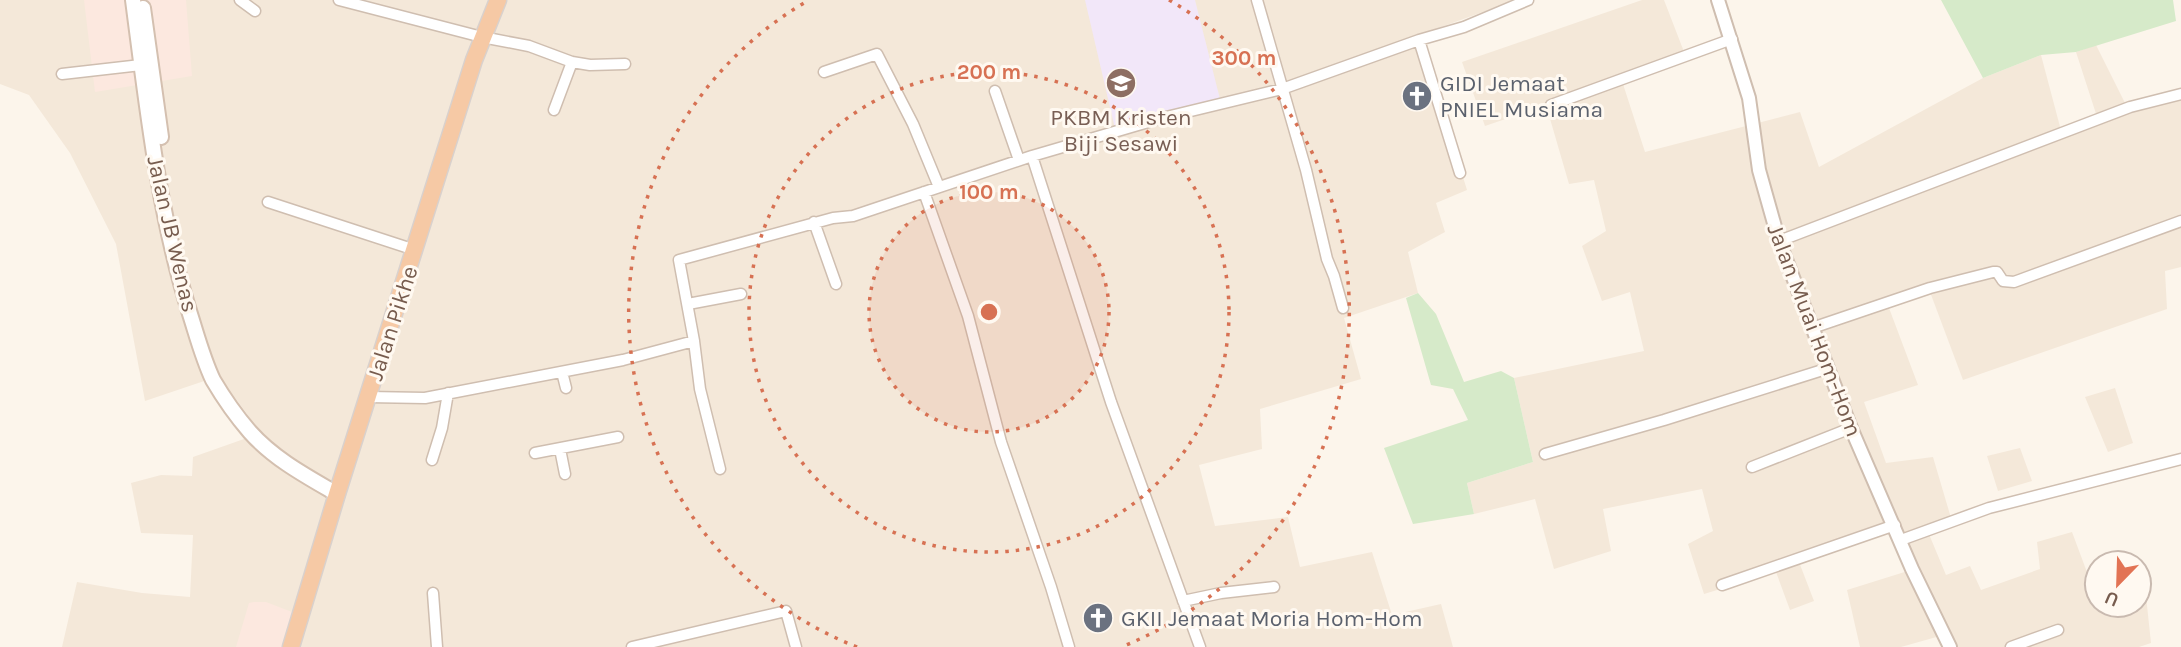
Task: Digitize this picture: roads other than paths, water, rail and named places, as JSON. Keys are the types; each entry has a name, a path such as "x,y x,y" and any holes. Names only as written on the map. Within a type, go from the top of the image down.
{"highway":[{"name":"Jalan Pikhe","path":"291,647 338,489 482,37 498,0"}],"main road":[{"name":"Jalan JB Wenas","path":"139,6 141,65 164,215 181,272 221,376 255,425 283,450 338,489"},
{"name":"Jalan JB Wenas","path":"139,6 181,272"}],"street":[{"path":"240,0 255,11"},
{"path":"339,0 482,37 529,46 572,62 590,65 625,64"},
{"path":"1257,0 1306,170 1327,259 1343,308"},
{"path":"720,469 700,389 680,260 814,222 853,216 1031,156 1162,118 1282,89 1419,40 1464,27 1528,0"},
{"name":"Jalan Muai Hom-Hom","path":"1718,0 1749,98 1759,170 1779,241 1851,428 1912,569 1950,647"},
{"path":"1551,105 1732,38"},
{"path":"1419,40 1460,173"},
{"path":"824,72 877,54 913,124 939,187"},
{"path":"554,110 572,62"},
{"path":"62,74 141,65"},
{"path":"995,91 1018,160"},
{"path":"1779,241 2130,107 2181,94"},
{"path":"1031,156 1111,402 1200,647"},
{"path":"924,192 968,316 1001,442 1069,647"},
{"path":"268,202 415,250"},
{"path":"1812,328 1930,288 1993,272 1997,272 2003,281 2014,282 2181,221"},
{"path":"814,222 836,284"},
{"path":"688,303 741,294"},
{"path":"368,397 425,398 623,360 694,341"},
{"path":"1545,454 1589,443 1829,368"},
{"path":"562,372 566,388"},
{"path":"432,460 442,428 448,393"},
{"path":"1752,467 1851,428"},
{"path":"535,453 618,437"},
{"path":"560,449 565,474"},
{"path":"1901,540 1973,513 2181,459"},
{"path":"1723,585 1895,525"},
{"path":"1183,601 1233,591 1274,587"},
{"path":"433,593 437,647"},
{"path":"632,647 786,611 796,647"},
{"path":"2011,647 2058,630"}],"place":[{"name":"PKBM Kristen Biji Sesawi","path":"1121,83"},
{"name":"GIDI Jemaat PNIEL Musiama","path":"1417,96"},
{"name":"GKII Jemaat Moria Hom-Hom","path":"1098,618"}]}
